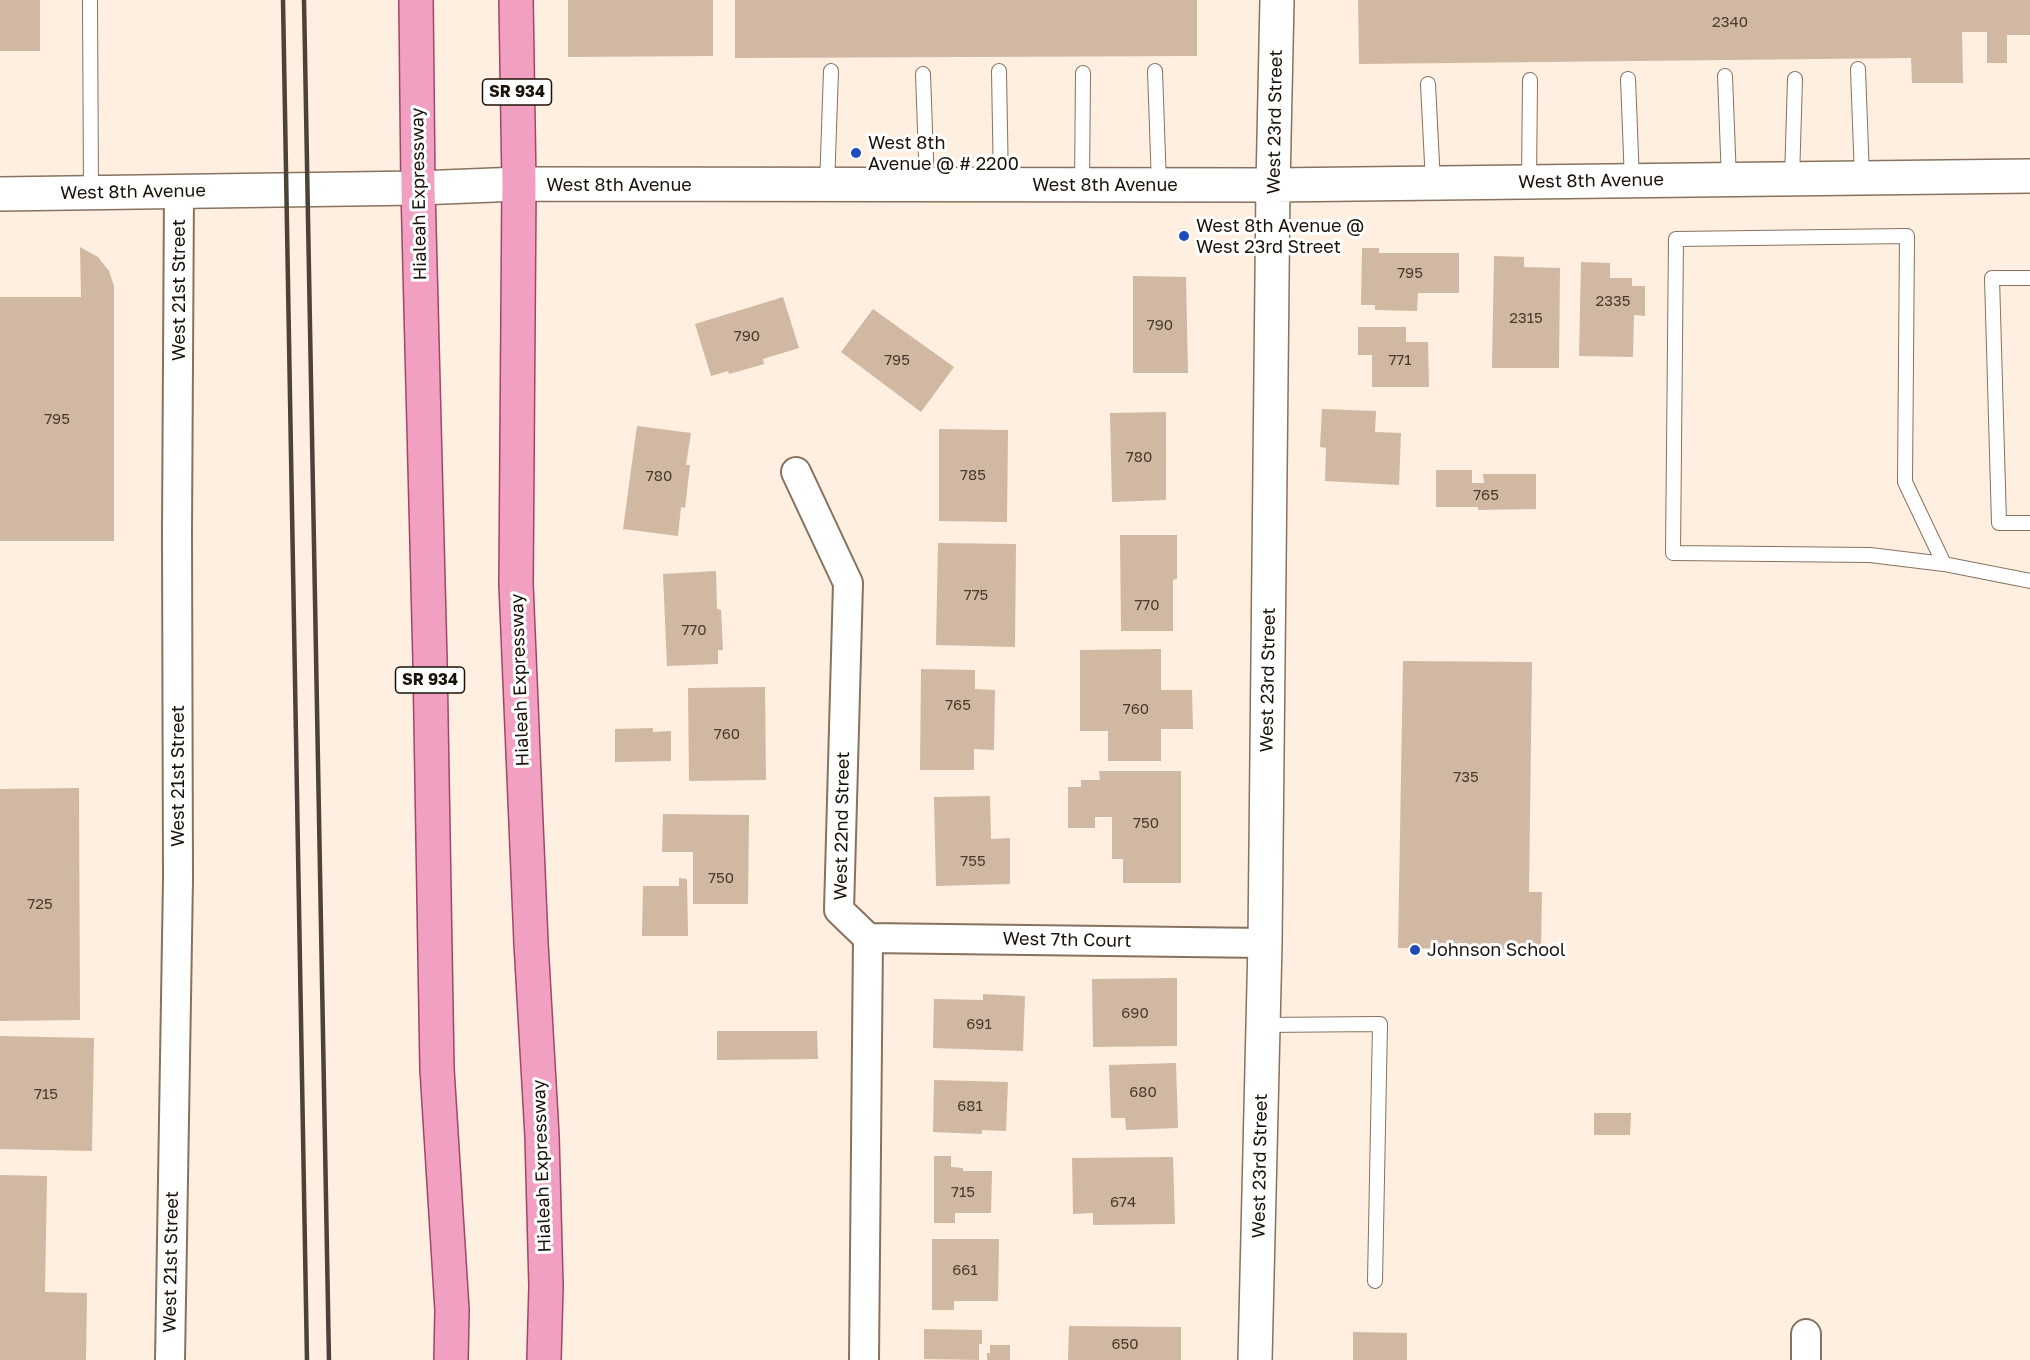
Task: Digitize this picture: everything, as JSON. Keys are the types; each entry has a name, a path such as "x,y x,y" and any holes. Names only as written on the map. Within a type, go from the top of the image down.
{"main road":[{"name":"Hialeah Expressway","path":"416,0 437,1069 452,1311 451,1360"},
{"name":"Hialeah Expressway","path":"516,0 519,184 516,584 531,944 542,1136 546,1287 544,1360"}],"street":[{"name":"West 23rd Street","path":"1256,1360 1265,943 1277,0"},
{"name":"West 8th Avenue","path":"0,194 418,188 519,184 1273,185 2030,176"},
{"name":"West 21st Street","path":"170,1360 178,879 179,191"},
{"name":"West 22nd Street","path":"796,472 848,583 839,910 868,938"},
{"name":"West 7th Court","path":"868,938 1265,943"},
{"path":"864,1360 868,938"}],"lane":[{"path":"90,0 91,192"},
{"path":"1858,69 1862,178"},
{"path":"827,186 831,71"},
{"path":"999,71 1001,185"},
{"path":"1155,71 1159,185"},
{"path":"1082,186 1083,73"},
{"path":"923,74 927,186"},
{"path":"1725,76 1729,180"},
{"path":"1628,78 1632,181"},
{"path":"1792,179 1795,79"},
{"path":"1529,182 1530,80"},
{"path":"1428,84 1433,183"},
{"path":"1944,564 1905,482 1907,236 1676,239 1673,553 1870,555 1944,564 2030,581"},
{"path":"2030,278 1992,278 1999,523 2030,523"},
{"path":"1263,1025 1380,1024 1374,1281"}],"building":[{"path":"0,0 40,0 40,51 0,51"},
{"path":"568,0 713,0 713,56 568,57"},
{"path":"735,0 1197,0 1197,56 735,58"},
{"path":"1358,0 2030,0 2030,35 2007,35 2007,63 1987,63 1987,32 1962,32 1963,83 1912,83 1911,58 1359,64"},
{"path":"80,247 98,257 109,271 114,286 114,541 0,541 0,297 81,297"},
{"path":"1362,248 1379,248 1379,253 1459,253 1459,293 1418,293 1417,311 1375,310 1375,305 1361,305"},
{"path":"1494,256 1524,257 1524,267 1560,268 1559,368 1492,368"},
{"path":"1581,262 1610,263 1610,278 1632,278 1632,286 1645,286 1645,316 1634,315 1633,357 1579,356"},
{"path":"1133,276 1186,277 1188,373 1133,373"},
{"path":"783,297 799,348 763,359 764,364 729,374 728,371 711,376 695,324"},
{"path":"873,309 954,367 921,412 841,352"},
{"path":"1358,327 1406,327 1406,342 1428,342 1429,387 1372,387 1372,355 1358,355"},
{"path":"1322,409 1376,411 1375,432 1401,433 1399,485 1325,481 1326,448 1320,447"},
{"path":"1166,412 1166,500 1112,502 1110,413"},
{"path":"637,426 691,433 686,465 690,465 685,508 681,507 678,536 623,529"},
{"path":"939,429 1008,430 1007,522 939,521"},
{"path":"1436,470 1472,470 1472,483 1484,483 1483,474 1536,474 1536,509 1478,510 1478,507 1436,507"},
{"path":"1120,535 1177,535 1177,579 1173,580 1173,631 1121,631"},
{"path":"938,543 1016,544 1015,647 936,645"},
{"path":"716,571 717,609 721,610 723,650 718,650 718,664 667,666 663,574"},
{"path":"1161,649 1161,690 1192,690 1193,729 1161,729 1161,761 1108,761 1108,731 1080,731 1080,650"},
{"path":"1403,661 1532,662 1529,892 1542,892 1541,950 1398,948"},
{"path":"921,669 975,670 975,689 995,690 994,750 974,749 974,770 920,770"},
{"path":"765,687 766,780 689,781 688,688"},
{"path":"653,728 653,732 671,731 671,761 615,762 615,729"},
{"path":"1099,771 1181,771 1181,883 1123,883 1123,859 1112,859 1112,817 1095,817 1095,828 1068,828 1068,787 1081,787 1081,780 1100,780"},
{"path":"79,788 80,1020 0,1021 0,789"},
{"path":"990,796 991,839 1010,838 1010,884 936,886 934,797"},
{"path":"663,814 749,815 748,904 693,904 693,852 662,852"},
{"path":"679,878 687,879 688,936 642,936 643,886 679,886"},
{"path":"1177,978 1177,1046 1093,1047 1092,979"},
{"path":"983,994 1025,996 1023,1051 933,1048 934,999 983,1000"},
{"path":"717,1031 817,1031 818,1059 717,1060"},
{"path":"0,1036 94,1038 92,1151 0,1149"},
{"path":"1176,1063 1178,1128 1126,1130 1125,1118 1111,1118 1109,1065"},
{"path":"934,1080 1008,1082 1006,1131 982,1130 982,1134 933,1132"},
{"path":"1594,1113 1631,1113 1630,1135 1594,1135"},
{"path":"934,1156 951,1156 951,1167 963,1168 963,1171 992,1171 991,1213 955,1213 955,1223 934,1223"},
{"path":"1173,1157 1175,1224 1093,1225 1093,1213 1073,1214 1072,1158"},
{"path":"0,1175 47,1176 45,1292 87,1293 86,1360 0,1360"},
{"path":"932,1239 999,1239 998,1301 954,1301 954,1310 932,1310"},
{"path":"1069,1326 1181,1327 1181,1360 1068,1360"},
{"path":"924,1329 982,1330 979,1360 924,1359"},
{"path":"1353,1332 1407,1333 1407,1360 1353,1360"},
{"path":"990,1345 1010,1345 1010,1360 987,1360"}],"railway":[{"path":"283,0 307,1360"},
{"path":"304,0 329,1360"}],"place":[{"name":"West 8th Avenue @ # 2200","path":"856,153"},
{"name":"West 8th Avenue @ West 23rd Street","path":"1184,236"},
{"name":"Johnson School","path":"1415,950"}]}
